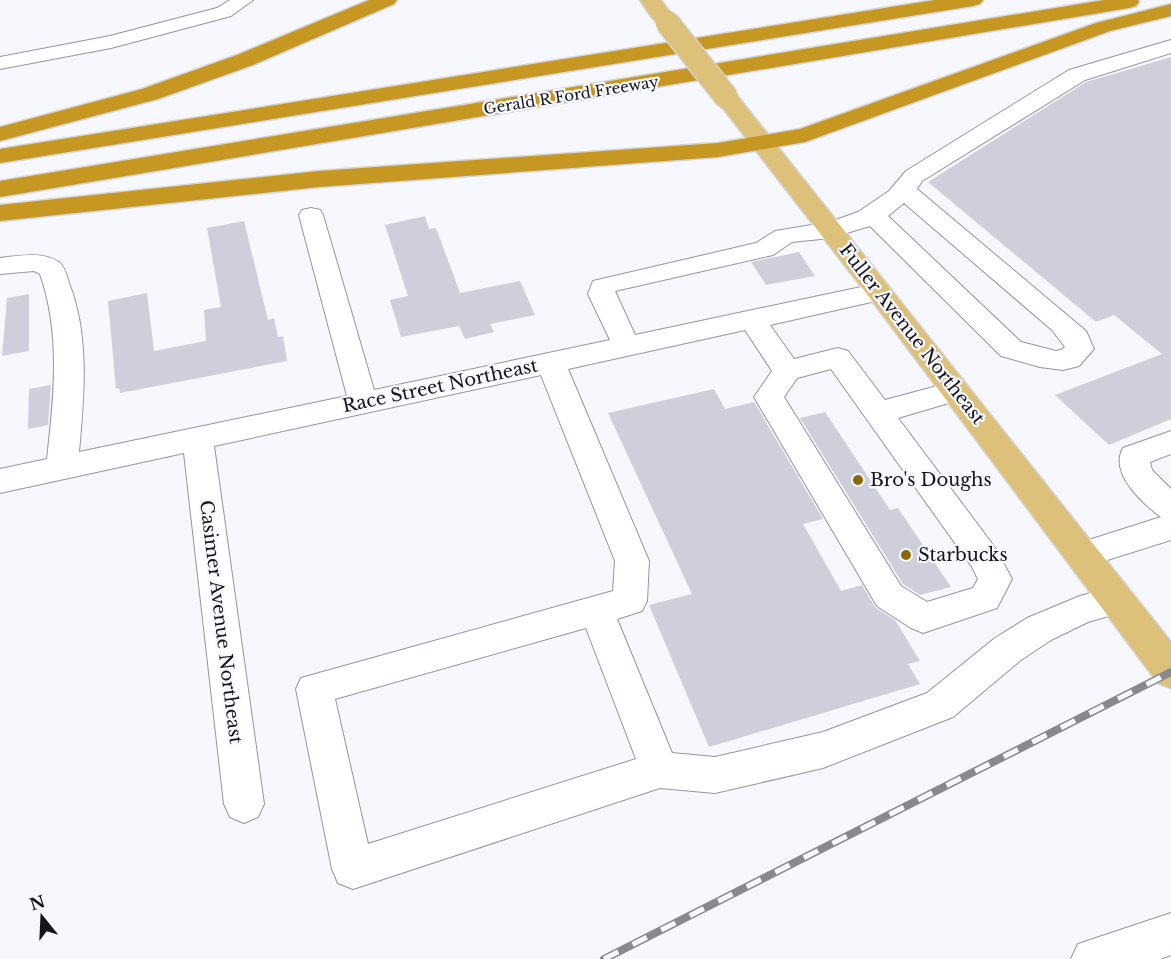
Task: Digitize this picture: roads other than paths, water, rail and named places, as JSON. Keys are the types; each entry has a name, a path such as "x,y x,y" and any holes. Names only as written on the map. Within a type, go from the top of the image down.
{"highway":[{"path":"0,134 150,94 245,60 387,0"},
{"name":"Gerald R Ford Freeway","path":"0,156 973,0"},
{"name":"Gerald R Ford Freeway","path":"0,189 1142,0"},
{"path":"0,213 319,179 718,150 764,144 805,135 995,64 1103,27 1171,10"}],"main road":[{"name":"Fuller Avenue Northeast","path":"650,0 880,292 1171,671"}],"street":[{"path":"0,63 122,39 224,12 243,0"},
{"path":"627,346 601,294 602,287 764,249 782,236 831,230 862,221 890,204 914,176 1077,75 1171,46"},
{"path":"873,215 1011,349 1030,356 1069,359 1080,349 1076,338 1062,324 903,190"},
{"path":"311,214 363,402"},
{"path":"0,266 38,262 51,269 58,285 67,346 68,398 62,468"},
{"name":"Race Street Northeast","path":"0,482 880,292"},
{"path":"752,319 787,370"},
{"path":"838,358 984,558 995,579 985,598 923,618 889,596 769,397 787,370 838,358"},
{"path":"551,363 632,561 630,601 314,689 353,869 660,770 715,775 823,750 940,705 1008,649 1039,629 1080,610 1117,600"},
{"path":"878,413 956,391"},
{"name":"Casimer Avenue Northeast","path":"198,439 244,804"},
{"path":"1171,442 1134,456 1133,464 1140,477 1171,508"},
{"path":"1082,555 1171,526"},
{"path":"597,612 660,770"},
{"path":"1093,959 1155,945"}],"railway":[{"path":"604,959 1171,672"}],"place":[{"name":"Bro's Doughs","path":"858,480"},
{"name":"Starbucks","path":"906,555"}]}
